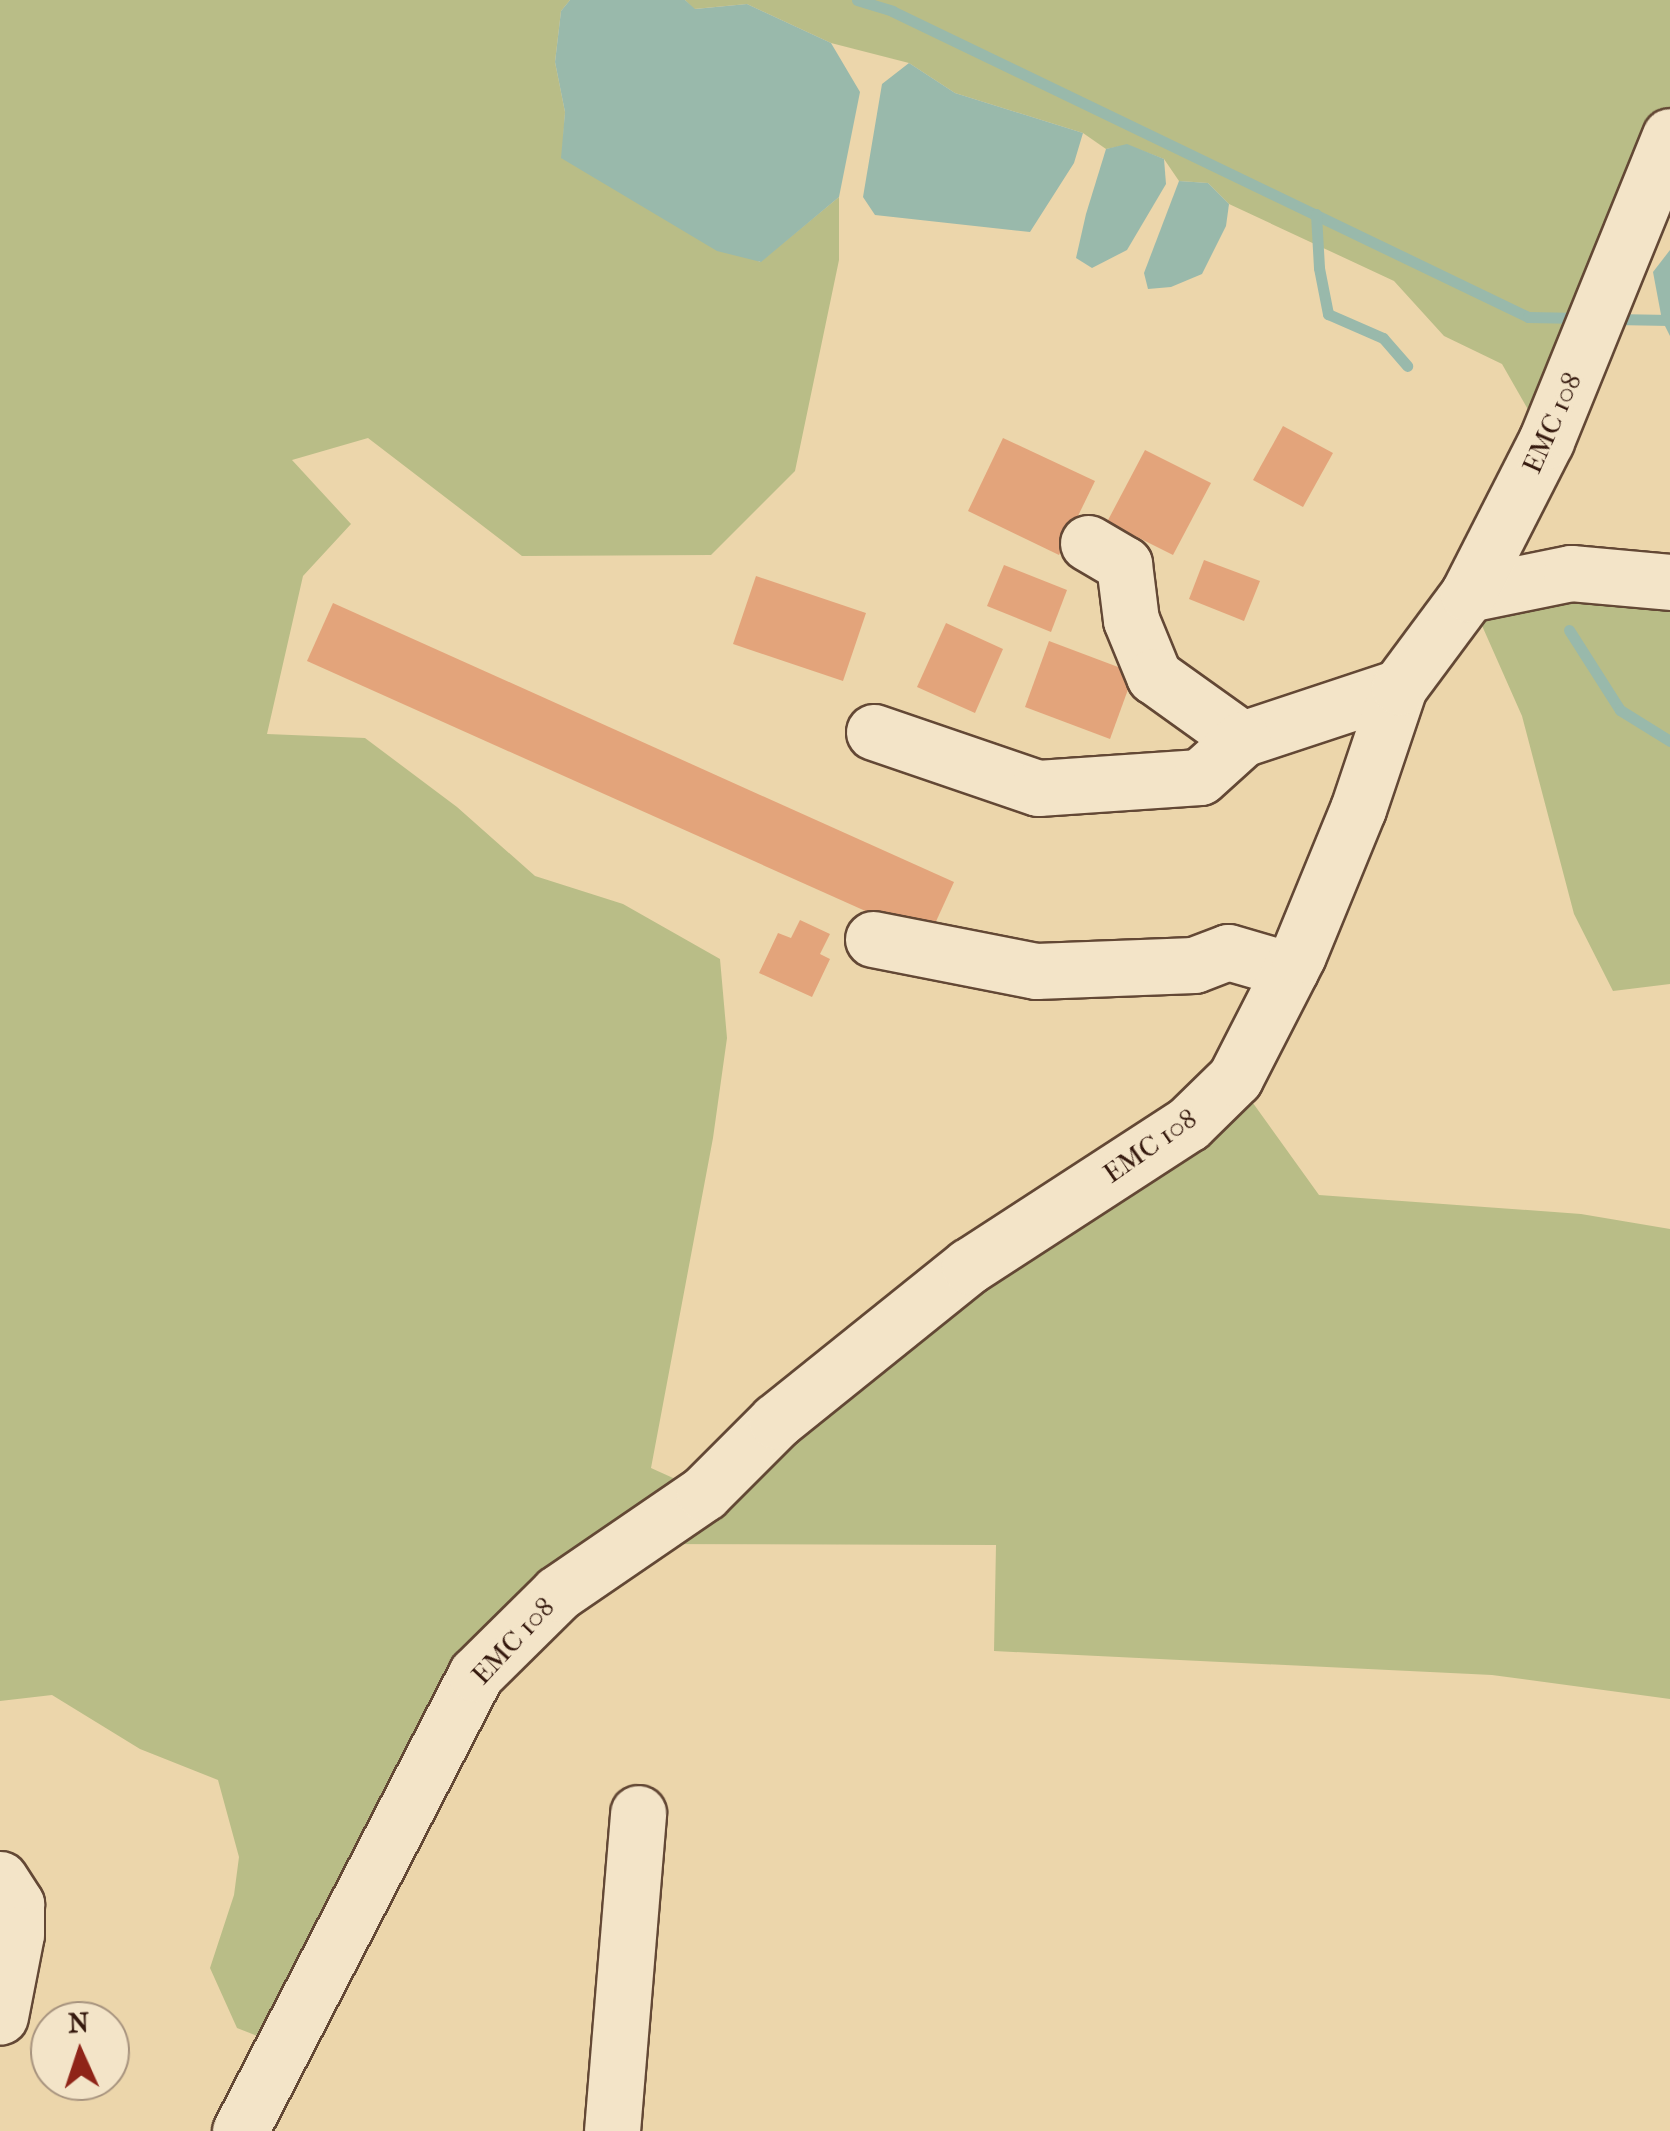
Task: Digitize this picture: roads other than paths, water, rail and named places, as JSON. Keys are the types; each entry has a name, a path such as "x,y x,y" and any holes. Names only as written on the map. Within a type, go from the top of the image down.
{"street":[{"name":"EMC 108","path":"240,2131 476,1674 558,1593 704,1492 776,1421 969,1266 1188,1124 1235,1078 1290,970 1358,808 1399,687 1468,594 1546,441 1670,136"},
{"path":"1088,542 1124,564 1130,620 1154,676 1242,740"},
{"path":"1468,594 1571,574 1670,582"},
{"path":"874,732 1038,788 1200,778 1242,740 1399,687"},
{"path":"874,939 1036,971 1194,964 1228,952 1290,970"},
{"path":"612,2131 638,1813"},
{"path":"0,1879 16,1904 16,1934 0,2016"}],"waterway":[{"path":"857,0 892,11 1528,317 1581,318"},
{"path":"1316,214 1319,268 1328,314 1383,338 1407,366"},
{"path":"1614,319 1670,320"},
{"path":"1569,630 1620,710 1670,741"}]}
